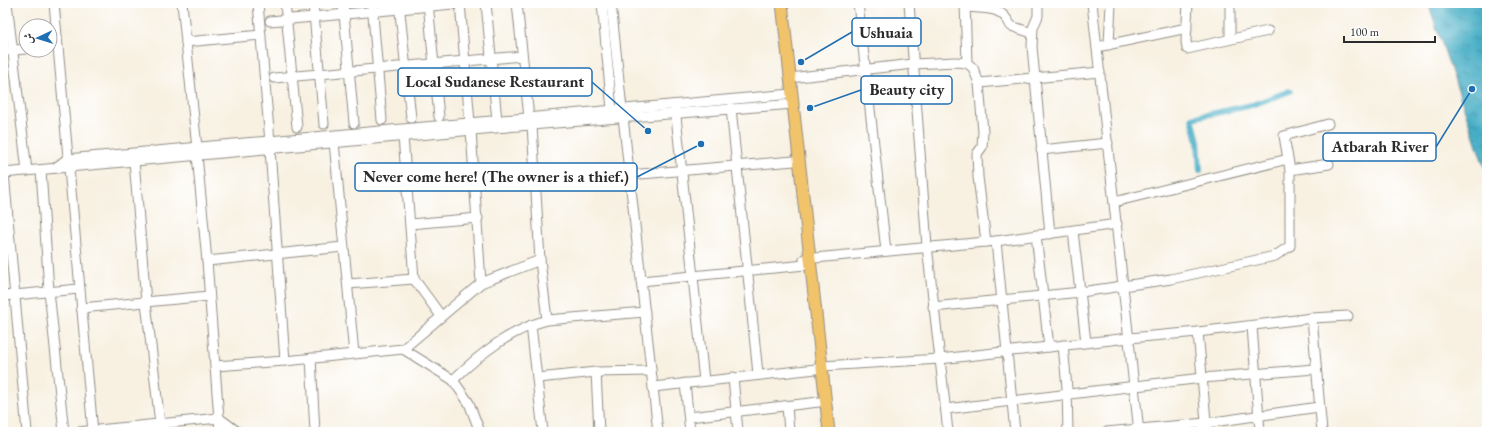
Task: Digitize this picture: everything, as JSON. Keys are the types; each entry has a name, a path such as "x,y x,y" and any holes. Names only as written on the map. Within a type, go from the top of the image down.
{"main road":[{"path":"776,3 790,99 819,368 829,432"},
{"path":"782,3 790,78 794,161 807,261"},
{"path":"819,368 819,402 822,432"}],"street":[{"path":"7,3 27,171"},
{"path":"54,3 54,18"},
{"path":"182,3 207,261 220,432"},
{"path":"258,3 270,145 285,361"},
{"path":"285,3 297,127"},
{"path":"313,3 324,124"},
{"path":"343,3 354,123"},
{"path":"460,3 478,218 481,283"},
{"path":"270,21 344,15 372,8 464,3"},
{"path":"486,3 496,121"},
{"path":"517,3 530,121 540,260 547,320"},
{"path":"602,3 629,175 658,432"},
{"path":"611,3 619,112"},
{"path":"858,3 886,251"},
{"path":"909,3 927,246 948,432"},
{"path":"1038,3 1038,16 1032,33 1034,78 1050,234"},
{"path":"1092,3 1139,430"},
{"path":"1109,45 1111,3"},
{"path":"1188,3 1187,49 1268,31"},
{"path":"1230,3 1230,39"},
{"path":"428,5 439,117"},
{"path":"967,63 965,5 997,11 1005,15 1011,26 1032,33"},
{"path":"400,6 411,118"},
{"path":"372,8 382,120"},
{"path":"1097,47 1187,28"},
{"path":"186,42 260,35"},
{"path":"3,51 18,50"},
{"path":"274,78 522,56"},
{"path":"56,58 68,164 92,431"},
{"path":"790,78 913,64 955,62 967,63 975,70 979,83 984,136 982,147 977,154 978,177 986,242"},
{"path":"979,83 1100,72"},
{"path":"676,109 790,99"},
{"path":"27,432 4,173 41,170 68,164 197,151 471,127 619,112 730,108 790,99"},
{"path":"730,108 758,374"},
{"path":"676,109 704,380"},
{"path":"270,145 334,142 370,136 403,136 471,127 496,121 530,121"},
{"path":"933,307 1081,292 1171,279 1275,256 1285,251 1290,246 1290,170 1285,136 1328,124"},
{"path":"403,136 414,279 441,316"},
{"path":"334,142 354,354"},
{"path":"1041,150 1108,143"},
{"path":"68,164 134,161 197,151"},
{"path":"1114,202 1288,159"},
{"path":"134,161 146,302 160,424"},
{"path":"629,175 794,161"},
{"path":"1290,170 1329,164"},
{"path":"41,170 49,291 64,432"},
{"path":"410,224 478,218"},
{"path":"641,281 694,274 748,272 807,261 927,246 996,241 1116,224"},
{"path":"1073,231 1086,342"},
{"path":"1036,235 1049,347"},
{"path":"996,241 1015,432"},
{"path":"207,261 343,246"},
{"path":"215,366 285,361 403,349 481,283 540,260"},
{"path":"348,284 414,279"},
{"path":"3,296 79,289"},
{"path":"80,308 209,296"},
{"path":"453,380 479,355 508,336 531,325 547,320 645,312"},
{"path":"653,387 758,374 940,359 1086,342 1198,332 1312,318 1348,316"},
{"path":"1312,318 1322,432"},
{"path":"531,325 543,432"},
{"path":"1252,326 1257,373 1260,432"},
{"path":"1198,332 1207,427"},
{"path":"1063,345 1068,432"},
{"path":"403,349 453,380 469,403 480,432"},
{"path":"311,358 315,432"},
{"path":"946,409 1202,378 1316,369"},
{"path":"538,378 596,372 651,371"},
{"path":"596,372 599,432"},
{"path":"733,377 738,432"},
{"path":"685,383 690,432"},
{"path":"689,417 736,410 819,402"},
{"path":"787,406 789,432"},
{"path":"1106,432 1207,427 1259,415 1319,407"},
{"path":"78,432 219,418 238,432"}],"water":[{"path":"1428,3 1487,3 1487,175"}],"waterway":[{"path":"1200,170 1198,141 1192,118 1252,105 1290,91"}],"place":[{"name":"Ushuaia","path":"801,62"},
{"name":"Atbarah River","path":"1472,89"},
{"name":"Beauty city","path":"810,108"},
{"name":"Local Sudanese Restaurant","path":"648,131"},
{"name":"Never come here! (The owner is a thief.)","path":"701,144"}]}
